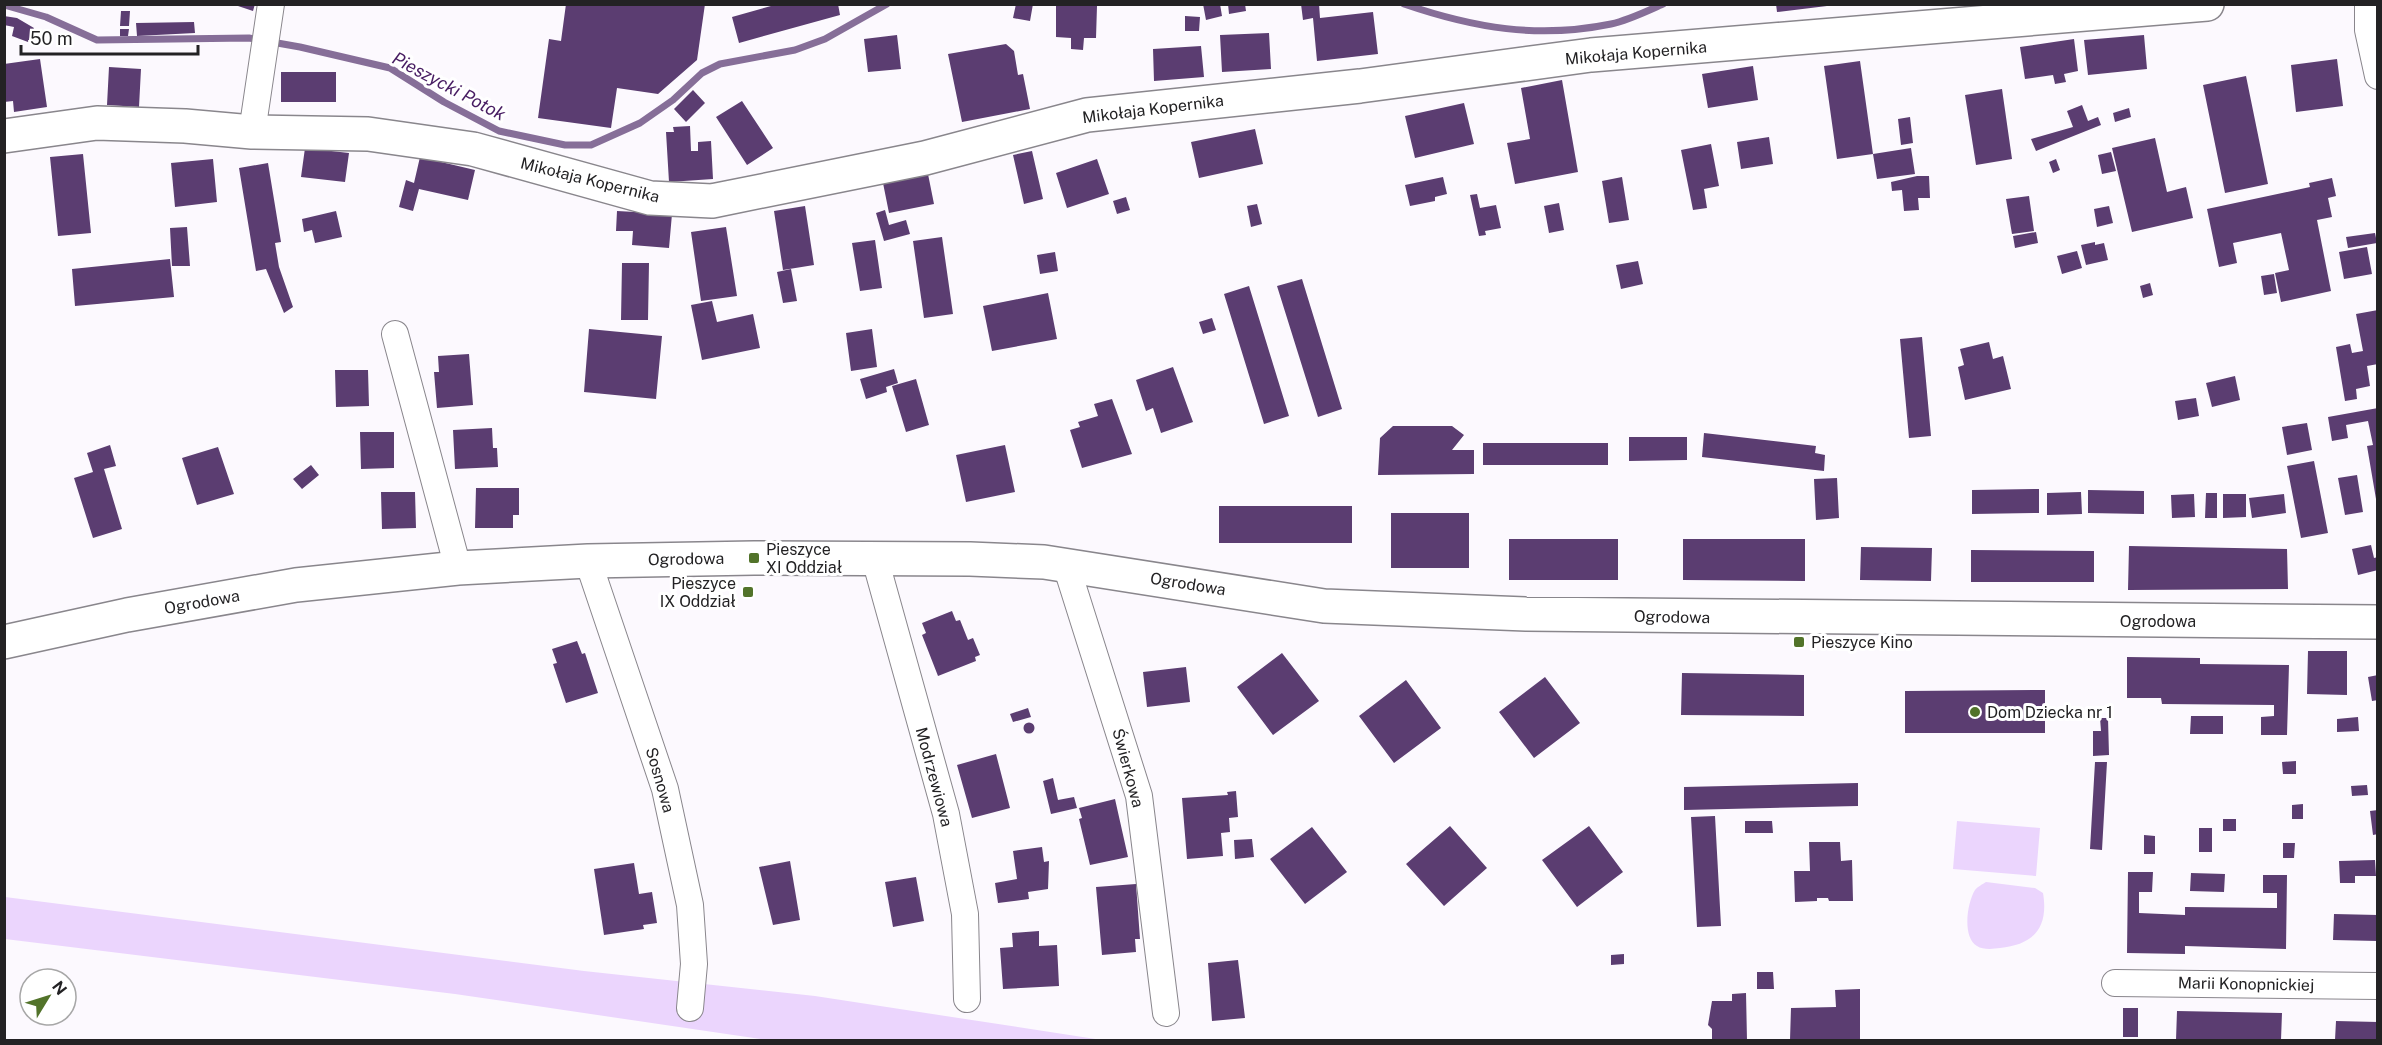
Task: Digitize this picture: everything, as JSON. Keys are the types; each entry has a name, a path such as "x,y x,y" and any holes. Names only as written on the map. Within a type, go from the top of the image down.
{"street":[{"name":"Mikołaja Kopernika","path":"4,136 97,123 185,126 252,132 368,134 473,149 650,198 712,201 925,158 1087,115 1360,86 1591,55 2207,4"},
{"path":"2368,4 2368,30 2378,76"},
{"path":"252,132 270,9"},
{"path":"395,334 458,568"},
{"name":"Modrzewiowa","path":"876,559 945,814 965,914 968,999"},
{"name":"Ogrodowa","path":"4,642 127,615 296,585 458,568 588,561 970,559 1066,565 1324,606 1372,608 1641,617 2378,622"},
{"name":"Sosnowa","path":"588,561 665,789 690,905 694,964 690,1008"},
{"name":"Świerkowa","path":"1066,565 1139,796 1166,1013"},
{"name":"Marii Konopnickiej","path":"2115,983 2378,986"}],"shaded area":[{"path":"1957,821 2040,828 2036,876 1953,869"},
{"path":"1986,882 2035,888 2043,893 2041,925 2030,939 2012,946 1991,949 1979,947 1972,942 1968,928 1968,911 1975,890"},
{"path":"5,897 584,971 815,996 1102,1040 767,1040 455,994 5,939"}],"building":[{"path":"232,4 255,4 253,11"},
{"path":"566,4 705,4 697,60 658,94 617,88 611,128 538,118 549,39 561,41"},
{"path":"778,4 838,4 840,15 739,43 732,17"},
{"path":"1016,4 1033,4 1030,21 1013,18"},
{"path":"1203,4 1220,4 1222,16 1206,20"},
{"path":"1228,4 1245,4 1246,11 1229,14"},
{"path":"1301,4 1319,4 1320,18 1373,12 1378,54 1317,61 1313,18 1303,20"},
{"path":"1776,4 1827,4 1827,6 1777,12"},
{"path":"1056,5 1097,6 1096,38 1084,38 1083,50 1071,49 1071,38 1056,37"},
{"path":"121,11 130,11 129,26 120,26"},
{"path":"4,16 17,18 34,28 28,42 12,36 14,27 4,25"},
{"path":"1185,16 1200,17 1199,31 1185,31"},
{"path":"194,22 195,33 137,36 136,23"},
{"path":"120,29 129,29 128,36 120,36"},
{"path":"1269,33 1271,69 1222,72 1220,35"},
{"path":"897,35 901,69 868,72 864,39"},
{"path":"2144,35 2147,69 2088,75 2084,40"},
{"path":"2074,39 2078,71 2064,74 2066,82 2055,84 2053,75 2025,79 2020,47"},
{"path":"1006,44 1014,51 1018,75 1023,74 1030,109 962,122 948,54"},
{"path":"1201,46 1204,77 1154,81 1153,49"},
{"path":"40,59 47,107 14,112 13,101 4,102 4,64"},
{"path":"2337,59 2343,106 2296,112 2291,65"},
{"path":"1860,61 1873,154 1837,159 1824,66"},
{"path":"1753,66 1758,100 1708,108 1702,74"},
{"path":"109,67 141,69 139,107 107,105"},
{"path":"281,72 336,72 336,102 281,102"},
{"path":"2246,76 2268,184 2225,193 2203,85"},
{"path":"1562,80 1578,172 1515,184 1507,143 1530,139 1521,88"},
{"path":"2002,89 2012,159 1976,165 1965,95"},
{"path":"693,90 705,103 686,122 674,109"},
{"path":"742,101 773,148 747,165 716,117"},
{"path":"1464,103 1474,144 1415,158 1405,116"},
{"path":"2082,105 2088,121 2098,117 2101,125 2036,151 2031,139 2073,127 2067,111"},
{"path":"2129,108 2131,117 2115,122 2113,113"},
{"path":"1910,117 1913,143 1901,145 1898,119"},
{"path":"690,126 691,151 698,151 698,142 711,141 713,179 669,182 666,132 674,132 673,127"},
{"path":"1255,129 1263,164 1199,178 1191,142"},
{"path":"1769,137 1773,164 1741,169 1737,142"},
{"path":"2155,138 2167,192 2186,187 2193,218 2132,232 2112,148"},
{"path":"1711,144 1719,186 1704,189 1707,208 1693,210 1681,150"},
{"path":"305,148 349,153 345,182 301,177"},
{"path":"1911,148 1915,174 1877,179 1873,154"},
{"path":"1032,151 1043,199 1024,204 1013,155"},
{"path":"2111,152 2116,171 2102,174 2098,155"},
{"path":"83,154 91,233 58,236 50,157"},
{"path":"420,157 475,170 468,200 419,189 413,211 399,207 406,180 414,183"},
{"path":"213,159 217,202 175,207 171,163"},
{"path":"1097,159 1109,194 1067,208 1056,173"},
{"path":"2056,159 2060,170 2053,173 2049,162"},
{"path":"268,163 281,242 275,243 279,267 293,307 284,313 266,269 256,271 239,168"},
{"path":"928,174 934,204 889,213 883,183"},
{"path":"1917,176 1929,176 1930,198 1918,198 1919,210 1904,211 1902,190 1892,191 1891,182"},
{"path":"1443,177 1447,194 1435,197 1435,201 1410,206 1405,185"},
{"path":"1622,177 1629,220 1609,223 1602,181"},
{"path":"2332,178 2336,196 2328,198 2332,217 2317,220 2331,291 2281,302 2275,273 2289,270 2281,233 2233,243 2237,263 2219,267 2207,209 2310,187 2309,183"},
{"path":"1477,194 1480,208 1496,205 1501,228 1485,231 1486,235 1479,236 1470,195"},
{"path":"2029,196 2034,231 2012,234 2006,199"},
{"path":"1126,197 1130,210 1117,214 1113,201"},
{"path":"1559,203 1564,230 1549,233 1544,206"},
{"path":"1257,204 1262,224 1251,227 1247,206"},
{"path":"805,206 814,265 783,270 774,211"},
{"path":"2109,206 2113,223 2097,227 2094,209"},
{"path":"885,210 889,225 906,220 910,234 884,241 876,213"},
{"path":"336,211 342,237 315,243 312,230 304,232 302,219"},
{"path":"617,211 672,214 669,248 632,245 633,231 616,231"},
{"path":"187,227 190,266 172,266 170,228"},
{"path":"726,227 737,296 701,301 691,232"},
{"path":"2036,232 2038,243 2015,248 2013,236"},
{"path":"2375,233 2377,243 2348,248 2346,237"},
{"path":"942,237 953,314 924,318 913,241"},
{"path":"875,240 882,288 860,291 852,243"},
{"path":"2095,242 2095,245 2104,243 2108,260 2086,265 2081,245"},
{"path":"2367,247 2372,274 2344,279 2339,252"},
{"path":"2077,251 2082,268 2062,274 2057,256"},
{"path":"1055,252 1058,271 1040,274 1037,255"},
{"path":"170,259 174,297 75,306 72,269"},
{"path":"1638,261 1643,284 1621,289 1616,265"},
{"path":"622,263 649,263 648,320 621,320"},
{"path":"791,269 797,301 783,303 777,272"},
{"path":"2274,274 2277,293 2264,295 2261,276"},
{"path":"1302,279 1342,409 1318,417 1277,286"},
{"path":"2150,283 2153,295 2143,298 2140,286"},
{"path":"1249,286 1289,416 1264,424 1224,294"},
{"path":"1048,293 1057,339 992,351 983,306"},
{"path":"712,301 717,322 753,314 760,348 702,360 691,305"},
{"path":"2378,310 2378,364 2367,366 2370,386 2356,389 2357,399 2345,401 2336,347 2350,344 2352,353 2363,351 2356,314"},
{"path":"1212,318 1216,330 1203,334 1199,322"},
{"path":"589,329 662,336 656,399 584,392"},
{"path":"872,329 877,367 851,371 846,333"},
{"path":"1922,337 1931,436 1909,438 1900,339"},
{"path":"1989,342 1993,359 2003,356 2011,389 1965,400 1958,367 1964,365 1960,349"},
{"path":"469,354 473,405 437,408 434,372 439,372 438,356"},
{"path":"1173,367 1193,422 1161,433 1153,408 1146,411 1136,380"},
{"path":"894,369 898,383 886,387 887,392 866,399 860,379"},
{"path":"335,370 368,370 369,406 336,407"},
{"path":"2235,376 2240,400 2212,407 2206,383"},
{"path":"916,379 929,425 906,432 892,386"},
{"path":"2196,398 2199,416 2178,420 2175,401"},
{"path":"1112,399 1132,454 1082,468 1070,430 1080,427 1078,422 1098,416 1094,404"},
{"path":"2378,408 2378,499 2376,499 2367,446 2373,445 2368,421 2346,425 2348,438 2332,441 2328,417"},
{"path":"2307,423 2312,450 2287,455 2282,427"},
{"path":"1393,426 1452,426 1464,435 1452,450 1474,450 1474,474 1378,475 1380,438"},
{"path":"492,428 493,448 497,448 498,467 455,469 453,430"},
{"path":"360,432 394,432 394,468 361,469"},
{"path":"1704,433 1816,446 1815,453 1825,455 1824,471 1702,457"},
{"path":"1629,437 1687,437 1687,460 1629,461"},
{"path":"1483,443 1608,443 1608,465 1483,465"},
{"path":"110,445 116,466 104,469 122,529 93,538 74,478 93,472 87,453"},
{"path":"1005,445 1015,492 966,502 956,455"},
{"path":"218,447 234,494 197,505 182,458"},
{"path":"2314,461 2328,533 2301,538 2287,466"},
{"path":"311,465 319,475 302,489 293,479"},
{"path":"2357,475 2363,512 2345,515 2338,478"},
{"path":"1837,478 1839,518 1816,520 1814,479"},
{"path":"476,488 519,488 519,515 513,515 513,528 475,528"},
{"path":"2039,489 2039,513 1972,514 1972,490"},
{"path":"2088,490 2144,491 2144,514 2088,513"},
{"path":"381,492 415,492 416,528 382,529"},
{"path":"2081,492 2082,514 2047,515 2047,493"},
{"path":"2206,493 2217,493 2217,518 2205,518"},
{"path":"2194,494 2195,517 2172,518 2171,495"},
{"path":"2223,494 2246,494 2246,517 2223,518"},
{"path":"2284,494 2286,513 2252,518 2249,498"},
{"path":"1219,506 1352,506 1352,543 1219,543"},
{"path":"1391,513 1469,513 1469,568 1391,568"},
{"path":"1509,539 1618,539 1618,580 1509,580"},
{"path":"1683,539 1805,539 1805,581 1683,580"},
{"path":"2371,545 2374,558 2378,557 2378,570 2358,575 2352,549"},
{"path":"2129,546 2287,549 2288,589 2128,590"},
{"path":"1861,547 1932,548 1931,581 1860,580"},
{"path":"1971,550 2094,551 2094,582 1971,582"},
{"path":"952,611 956,621 960,620 968,640 973,638 980,655 975,657 976,661 938,676 922,635 926,633 922,623"},
{"path":"577,641 582,654 585,653 598,693 566,703 553,664 557,663 552,649"},
{"path":"2308,651 2347,651 2347,695 2307,694"},
{"path":"1282,653 1319,701 1273,735 1237,687"},
{"path":"2127,657 2200,658 2200,664 2289,665 2287,735 2261,735 2261,717 2274,716 2274,705 2162,704 2161,698 2127,698"},
{"path":"1186,667 1190,702 1147,707 1143,672"},
{"path":"1682,673 1804,675 1804,716 1681,715"},
{"path":"2378,675 2378,700 2372,701 2368,677"},
{"path":"1545,677 1580,723 1534,758 1499,712"},
{"path":"1406,680 1441,728 1394,763 1359,716"},
{"name":"Dom Dziecka nr 1","path":"2045,690 2045,733 1905,733 1905,691"},
{"path":"1028,708 1031,717 1013,722 1010,714"},
{"path":"2191,716 2223,716 2223,734 2190,734"},
{"path":"2358,717 2359,731 2337,732 2337,719"},
{"path":"2100,718 2108,718 2109,755 2093,756 2093,731 2101,731"},
{"path":"1029,723 1033,724 1033,732 1029,733 1025,732 1024,728 1025,724"},
{"path":"996,754 1010,808 972,818 957,765"},
{"path":"2296,761 2296,774 2283,774 2282,762"},
{"path":"2095,762 2107,762 2102,850 2090,849"},
{"path":"1053,778 1058,800 1074,797 1077,808 1051,814 1043,781"},
{"path":"1858,783 1858,806 1684,810 1684,787"},
{"path":"2367,785 2368,795 2352,796 2351,786"},
{"path":"1236,791 1238,817 1229,818 1230,832 1221,833 1223,856 1187,859 1182,798 1228,795 1227,792"},
{"path":"1115,799 1128,857 1090,865 1079,819 1082,818 1079,808"},
{"path":"2303,804 2303,819 2292,819 2292,805"},
{"path":"2378,810 2378,834 2373,835 2370,811"},
{"path":"1715,816 1721,926 1697,927 1691,817"},
{"path":"2223,819 2236,819 2236,831 2223,831"},
{"path":"1745,821 1772,821 1773,833 1745,833"},
{"path":"1450,826 1487,868 1444,906 1406,864"},
{"path":"1589,826 1623,872 1577,907 1542,860"},
{"path":"1312,827 1347,872 1305,904 1270,859"},
{"path":"2199,828 2212,828 2212,852 2199,852"},
{"path":"2144,835 2155,836 2155,854 2144,854"},
{"path":"1252,839 1254,857 1235,859 1234,840"},
{"path":"1809,842 1840,842 1841,861 1852,860 1853,901 1829,901 1828,898 1817,898 1817,901 1795,902 1794,871 1810,871"},
{"path":"2283,843 2295,843 2294,858 2283,858"},
{"path":"1042,847 1044,862 1049,861 1048,889 1028,892 1029,899 998,903 995,883 1017,879 1013,851"},
{"path":"2375,860 2376,876 2355,876 2355,883 2340,883 2339,861"},
{"path":"790,861 800,920 773,925 759,867"},
{"path":"634,863 639,894 652,892 657,923 643,925 644,929 604,935 594,869"},
{"path":"2128,872 2153,872 2152,892 2139,892 2139,913 2185,915 2185,907 2277,908 2277,893 2263,893 2263,875 2287,875 2286,949 2185,946 2185,954 2127,953"},
{"path":"2191,873 2225,874 2224,892 2190,891"},
{"path":"916,877 924,921 893,927 885,882"},
{"path":"1136,884 1140,939 1135,939 1136,952 1102,955 1096,887"},
{"path":"2334,914 2378,915 2378,941 2333,940"},
{"path":"1039,931 1039,946 1057,945 1059,986 1003,989 1000,948 1013,947 1012,933"},
{"path":"1624,954 1624,964 1611,965 1611,955"},
{"path":"1238,960 1245,1018 1212,1021 1208,963"},
{"path":"1757,972 1773,972 1774,989 1757,989"},
{"path":"1860,989 1860,1040 1790,1040 1791,1008 1836,1007 1835,990"},
{"path":"1746,993 1747,1040 1712,1040 1712,1029 1708,1025 1712,1001 1732,1001 1732,994"},
{"path":"2123,1008 2138,1008 2138,1037 2123,1037"},
{"path":"2177,1011 2282,1013 2281,1040 2176,1040"},
{"path":"2336,1021 2378,1022 2378,1040 2335,1040"}],"waterway":[{"name":"Pieszycki Potok","path":"4,5 46,17 97,40 249,38 300,47 390,68 444,102 499,131 565,145 591,145 640,123 673,100 702,73 720,64 795,50 825,39 887,4"},
{"name":"Pieszycki Potok","path":"1404,4 1481,25 1532,31 1558,31 1611,24 1663,4"}],"place":[{"name":"Pieszyce XI Oddział","path":"754,558"},
{"name":"Pieszyce IX Oddział","path":"748,592"},
{"name":"Pieszyce Kino","path":"1799,642"},
{"name":"Dom Dziecka nr 1","path":"1975,712"}]}
